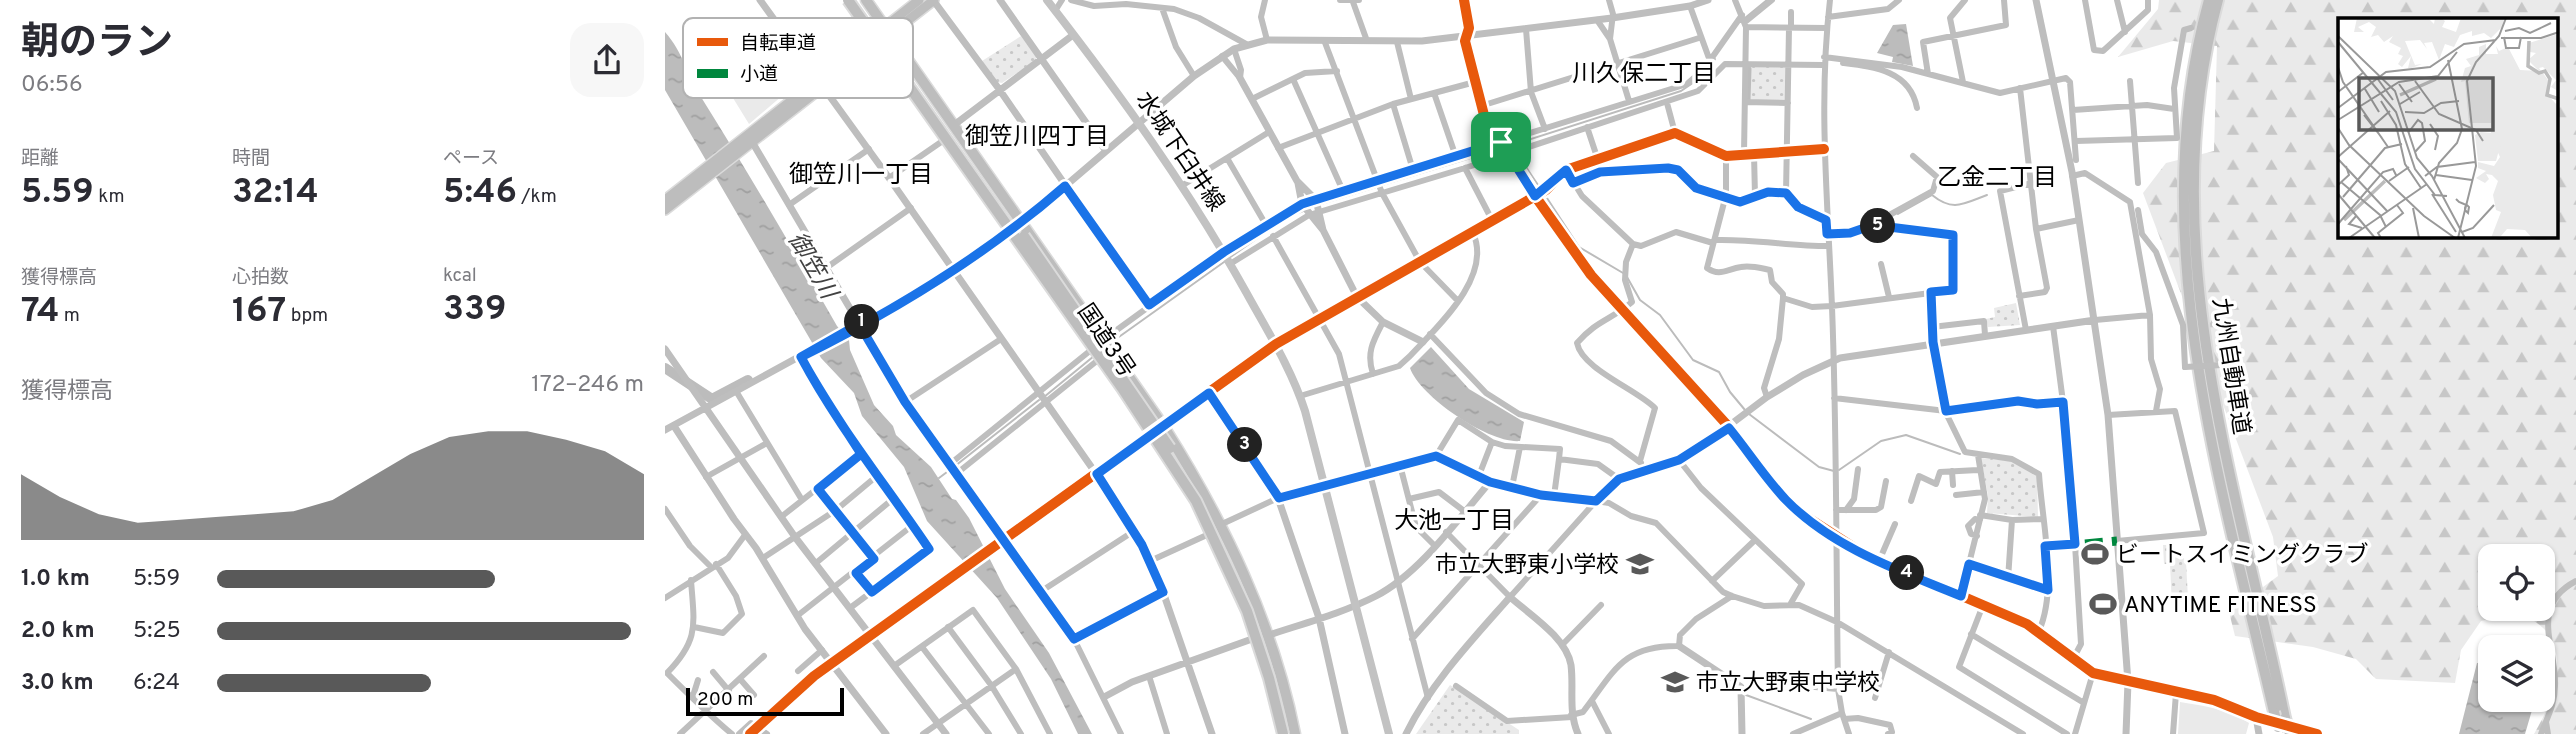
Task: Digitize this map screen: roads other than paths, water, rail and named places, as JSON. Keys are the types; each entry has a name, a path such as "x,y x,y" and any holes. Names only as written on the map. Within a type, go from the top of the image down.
{"highway":[{"name":"国道3号","path":"842,0 856,18"},
{"path":"848,0 861,18"},
{"path":"856,0 869,18"},
{"name":"国道3号","path":"866,0 879,18"},
{"name":"九州自動車道","path":"2209,0 2194,67 2186,137 2185,218 2189,285 2214,455 2274,712 2284,729"},
{"name":"九州自動車道","path":"2218,0 2203,67 2196,137 2198,285 2219,427 2284,729"},
{"name":"国道3号","path":"913,66 1164,427 1222,524 1269,635 1282,674 1293,734"},
{"path":"913,81 1129,386 1192,482 1217,528 1253,609 1293,734"},
{"path":"913,92 1122,388 1196,501 1247,611 1269,678 1281,734"},
{"name":"国道3号","path":"913,97 1174,473 1209,534 1237,593 1281,734"}],"main road":[{"path":"900,18 919,0"},
{"path":"905,18 933,0"},
{"name":"水城下臼井線","path":"1047,0 1140,122 1183,185 1276,344 1300,396 1357,604 1389,734"},
{"path":"665,210 697,179 800,98"},
{"path":"665,200 751,140 764,125"}],"street":[{"path":"933,0 999,89 1149,305"},
{"path":"1000,0 1106,151"},
{"path":"1055,10 1062,0"},
{"path":"1071,0 1094,6 1126,4 1174,9 1199,18 1246,44"},
{"path":"1265,0 1261,17 1267,40"},
{"path":"1340,0 1356,1 1367,41"},
{"path":"1464,0 1469,28 1466,36 1481,106 1507,153 1540,193 1577,258 1729,428 1787,501 1836,538 1879,561 2039,631 2093,673 2214,700 2256,718 2317,734"},
{"path":"1609,0 1612,18 1610,39"},
{"path":"665,430 954,272 1022,223 1194,76 1221,56 1246,44 1267,40 1397,42 1466,36 1612,18 1690,6 1707,0"},
{"path":"1735,0 1744,21 1747,64 1744,154"},
{"path":"1103,340 1224,252 1302,204 1686,84 1744,21 1772,0"},
{"path":"1830,0 1823,61 1823,149 1832,306 1838,689 1849,734"},
{"path":"1887,0 1888,9"},
{"path":"1828,17 1888,9 1899,0"},
{"path":"1963,82 1950,18 1965,0"},
{"path":"1927,74 1923,42 2006,25 2004,0"},
{"path":"2036,0 2072,176 2108,415 2127,682 2126,734"},
{"path":"2085,0 2094,50 2103,51 2148,10 2148,0"},
{"path":"2117,0 2125,32"},
{"path":"764,1 776,18"},
{"path":"1690,6 1699,38 1710,61"},
{"path":"1162,8 1176,47 1194,76"},
{"path":"1786,193 1791,12"},
{"path":"1597,20 1610,39 1629,101"},
{"path":"1744,21 1790,28 1827,28"},
{"path":"2076,141 2177,138 2174,88 2184,30 2191,28"},
{"path":"1526,29 1531,92 1545,129"},
{"path":"954,124 1073,35"},
{"path":"1481,106 1699,38"},
{"path":"1324,40 1381,193 1420,262 1457,300"},
{"path":"1397,42 1411,99"},
{"path":"1234,50 1241,70 1240,78"},
{"path":"1221,56 1240,78 1297,181 1316,200 1323,230 1357,297 1383,322 1423,342"},
{"path":"1823,61 1885,70 1912,91 1917,108"},
{"path":"1230,264 1309,215 1465,169 1698,92 1725,64 1823,61 1884,63 2000,93 2069,79 2076,160"},
{"path":"1252,99 1305,73 1337,71"},
{"path":"1293,79 1343,191"},
{"path":"2130,81 2138,183"},
{"path":"1278,148 1354,117 1475,82"},
{"path":"2019,296 2045,292 2047,288 2036,229 2020,88"},
{"path":"1434,93 1456,157"},
{"path":"832,98 1097,474 1134,531 1163,592 1190,663 1212,734"},
{"path":"1745,102 1788,103"},
{"path":"1667,103 1675,133"},
{"path":"1393,104 1413,170"},
{"path":"2073,110 2132,106 2174,109"},
{"path":"1587,127 1597,157"},
{"path":"1183,185 1269,132"},
{"path":"739,734 753,728 833,663 1276,344 1317,318 1473,233 1540,193 1566,170 1597,157 1675,133 1726,156 1823,149"},
{"path":"751,140 857,325 905,402 1074,639 1121,734"},
{"path":"889,177 944,140"},
{"path":"789,205 869,149"},
{"path":"1754,153 1755,196"},
{"path":"1726,156 1726,195 1707,268 1719,273 1739,267 1770,270 1772,282 1783,294 1779,339 1764,388 1767,397"},
{"path":"1873,225 1878,219 1917,203 1933,191 1937,177 1913,156"},
{"path":"1227,158 1266,225"},
{"path":"2136,158 2146,158"},
{"path":"1573,183 1600,172 1668,168 1678,170 1696,188 1726,195 1740,202 1774,191 1786,193 1798,207 1826,220"},
{"path":"1465,169 1492,220"},
{"path":"1566,170 1573,183 1633,244 1641,246 1676,232 1714,242 1767,240 1800,246 1828,246"},
{"path":"2072,176 2085,173 2130,202 2150,315 2151,359 2160,389 2156,411"},
{"path":"1297,181 1302,204 1323,230"},
{"path":"2026,330 2000,191 2032,183"},
{"path":"826,268 911,208"},
{"path":"2138,210 2142,234 2156,252 2183,325 2185,367 2222,365"},
{"path":"2036,229 2079,220"},
{"path":"1783,298 1812,307 1953,290 1953,235 1873,225 1850,233 1827,234"},
{"path":"1300,396 1399,366 1423,342 1457,300 1474,271 1476,240 1473,233"},
{"path":"1273,236 1339,355 1427,698"},
{"path":"1633,244 1627,257 1625,280 1632,302 1623,310 1593,325 1577,343 1578,348 1597,369 1655,408 1640,461"},
{"path":"1881,264 1889,297"},
{"path":"1931,292 1933,342 1946,411 1965,453 2012,458 2036,470 2048,590 2045,615 2039,631"},
{"path":"1406,734 1427,698 1472,639 1619,479 1679,460 1729,428 1767,397 1833,360 1933,342 2150,315"},
{"path":"1933,327 1984,321 1985,335"},
{"path":"1373,374 1369,362 1370,347 1383,322"},
{"path":"2053,326 2063,402 2075,544 2081,644 2073,659"},
{"path":"1430,334 1486,393 1519,414 1611,441 1640,461 1644,469"},
{"path":"905,402 1001,339"},
{"path":"665,349 795,537 946,734"},
{"path":"950,464 1091,350"},
{"path":"803,356 825,402 929,549 850,608"},
{"path":"956,474 1098,360"},
{"path":"736,391 802,500"},
{"path":"1209,393 1279,498 1319,618 1346,734"},
{"path":"1834,398 1946,411 2018,401 2037,404 2063,402"},
{"path":"2108,415 2175,412 2204,534 2117,541"},
{"path":"1436,456 1458,420 1492,442 1520,447 1560,449 1555,496"},
{"path":"674,426 763,558 797,616 886,734"},
{"path":"1478,478 1492,442"},
{"path":"706,477 767,443"},
{"path":"1512,487 1520,447"},
{"path":"781,517 861,454"},
{"path":"1961,596 1985,499 1978,470 1978,454"},
{"path":"1222,524 1279,498 1323,484 1436,456 1490,482 1541,495 1609,503 1631,516 1655,523 1712,581 1732,596 1764,606 1791,603 1837,622 2023,734"},
{"path":"1559,459 1598,464 1619,479"},
{"path":"1679,460 1701,488 1803,584 1791,603"},
{"path":"1400,465 1416,527 1434,545"},
{"path":"1846,510 1854,499 1858,469"},
{"path":"1911,501 1919,477 1936,484 1940,472 1978,470"},
{"path":"1952,471 1953,485"},
{"path":"763,558 836,510 878,475"},
{"path":"1836,510 1876,510 1881,506 1886,481"},
{"path":"1269,635 1357,604 1396,583 1490,482"},
{"path":"818,489 874,559"},
{"path":"1409,499 1439,492 1464,511"},
{"path":"1956,495 1984,492"},
{"path":"1412,639 1541,495"},
{"path":"816,563 894,498"},
{"path":"665,509 690,547 714,566 736,596 742,614 723,633 694,627"},
{"path":"1980,518 2042,519"},
{"path":"2008,579 2012,520"},
{"path":"1879,561 1895,524"},
{"path":"797,616 874,559 913,525"},
{"path":"1040,592 1134,531"},
{"path":"1446,532 1562,645 1571,666 1571,716 1578,734"},
{"path":"1150,561 1209,534"},
{"path":"665,598 728,558 745,535"},
{"path":"1712,581 1755,540"},
{"path":"2045,546 2075,544"},
{"path":"1969,564 2048,590"},
{"path":"856,573 872,592"},
{"path":"691,580 694,627 687,651 667,673 693,696 703,711 732,734"},
{"path":"2541,734 2555,688 2546,629 2548,619 2558,596 2576,582"},
{"path":"1074,639 1163,592"},
{"path":"1679,646 1680,635 1687,627 1732,596"},
{"path":"1562,645 1601,605"},
{"path":"1983,605 1959,667 2067,734"},
{"path":"894,666 973,610 1016,669 1050,734"},
{"path":"948,627 991,685 1021,734"},
{"path":"1971,634 2084,703"},
{"path":"1104,697 1149,676 1252,639"},
{"path":"1456,686 1507,720 1571,716 1583,712 1630,655 1648,648 1679,646 1741,687 1742,734"},
{"path":"922,647 989,734"},
{"path":"798,671 822,650"},
{"path":"1875,698 1889,652"},
{"path":"680,734 764,656"},
{"path":"923,734 1016,669"},
{"path":"713,672 729,691"},
{"path":"2075,734 2093,673"},
{"path":"1149,676 1167,734"},
{"path":"740,678 754,695"},
{"path":"693,696 698,680"},
{"path":"1815,687 1838,689"},
{"path":"2173,734 2176,692"},
{"path":"1592,701 1609,734"},
{"path":"743,716 753,728 767,734"},
{"path":"1796,733 1843,716 1890,724 1892,732 1888,734"},
{"path":"2256,718 2259,734"},
{"path":"2546,722 2549,734"}],"water":[{"path":"1906,24 1913,66 1892,62 1893,57 1877,53 1893,25"},
{"path":"665,32 683,62 683,98 701,98 837,326 849,340 850,350 874,405 893,426 896,435 931,467 952,499 956,500 969,518 1005,589 1049,653 1092,734 1078,734 1051,679 997,598 927,521 904,467 862,416 854,393 821,358 665,90"},
{"path":"1431,347 1469,389 1524,422 1520,441 1507,440 1475,427 1441,405 1427,392 1410,368"},
{"path":"2477,663 2478,712 2531,712 2525,734 2459,734"}],"waterway":[{"path":"1745,18 1767,0"},
{"path":"1509,146 1681,91 1706,74 1715,59"},
{"path":"1748,100 1749,69"},
{"path":"1382,185 1503,148"},
{"path":"1518,155 1540,188"},
{"path":"1321,204 1376,187"},
{"path":"1543,192 1579,247 1623,273"},
{"path":"1898,214 1932,195 1952,205 1987,195"},
{"path":"1229,258 1286,218 1303,211"},
{"path":"1856,234 1863,233"},
{"path":"1109,344 1224,262"},
{"path":"1627,277 1640,300 1660,315 1693,360 1719,372 1730,392 1745,410"},
{"path":"1044,397 1094,356"},
{"path":"665,368 712,399 748,380"},
{"path":"955,466 1039,400"},
{"path":"1749,414 1819,467 1834,471"},
{"path":"1839,470 1881,441 1906,435 1960,454"},
{"path":"939,478 951,469"},
{"path":"1746,695 1811,719"}],"place":[{"name":"ビートスイミングクラブ","path":"2095,554"},
{"name":"市立大野東小学校","path":"1640,564"},
{"name":"ANYTIME FITNESS","path":"2103,604"},
{"name":"市立大野東中学校","path":"1675,682"}],"district":[{"name":"川久保二丁目","path":"1644,73"},
{"name":"御笠川四丁目","path":"1037,136"},
{"name":"御笠川一丁目","path":"861,174"},
{"name":"乙金二丁目","path":"1997,177"},
{"name":"大池一丁目","path":"1454,520"}],"water label":[{"name":"御笠川","path":"813,265"}]}
